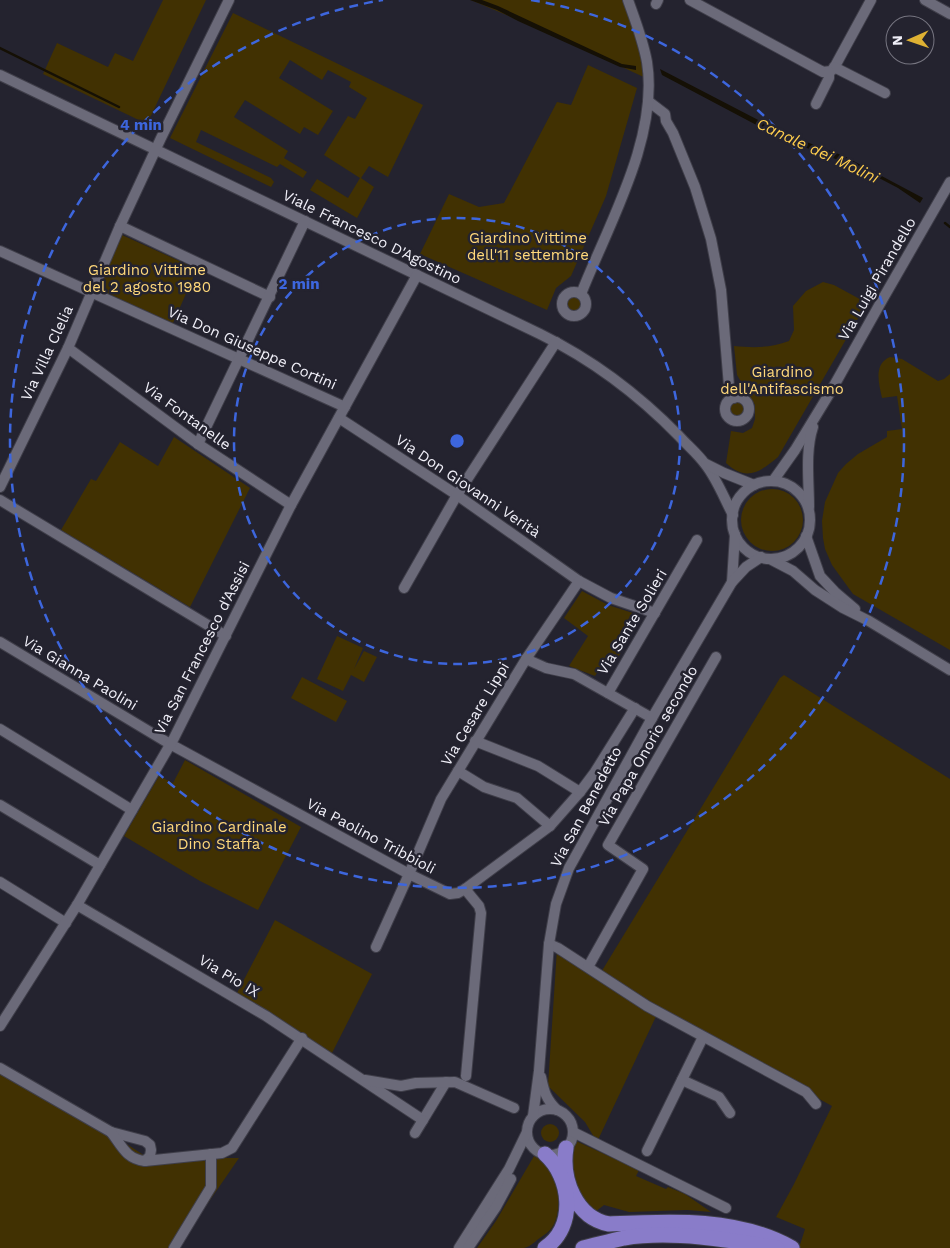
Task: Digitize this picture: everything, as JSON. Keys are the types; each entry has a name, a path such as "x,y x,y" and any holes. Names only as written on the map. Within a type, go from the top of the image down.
{"highway":[{"path":"566,1148 564,1161 571,1193 585,1212 598,1222 609,1224 690,1222 761,1234 792,1248"},
{"path":"540,1152 555,1165 562,1178 567,1198 564,1224 556,1238 545,1248"},
{"path":"583,1248 625,1238 672,1236 735,1241 778,1248"}],"street":[{"name":"Via Villa Clelia","path":"0,487 3,473 68,348 120,226 229,0"},
{"path":"581,294 618,210 636,156 647,114 647,63 641,35 628,0"},
{"path":"690,0 823,72 832,70 885,93"},
{"path":"816,104 832,70 871,0"},
{"path":"925,0 950,14"},
{"name":"Viale Francesco D'Agostino","path":"0,75 556,342 584,358 631,392 662,418 705,464 733,515 735,533"},
{"path":"648,101 665,114 666,121 673,132 695,187 711,239 721,290 730,386 734,398"},
{"path":"647,114 666,121"},
{"name":"Via Luigi Pirandello","path":"773,481 816,417 950,182"},
{"path":"198,444 240,360 305,221"},
{"path":"120,226 270,297"},
{"name":"Via Don Giuseppe Cortini","path":"0,251 345,407"},
{"name":"Via San Francesco d'Assisi","path":"0,1026 77,905 170,744 291,505 417,275"},
{"path":"404,588 457,495 556,342"},
{"name":"Via Fontanelle","path":"68,348 198,444 291,505"},
{"name":"Via Luigi Pirandello","path":"809,512 810,434 816,417"},
{"name":"Via Don Giovanni Verità","path":"339,418 457,495 579,581"},
{"name":"Viale Francesco D'Agostino","path":"705,464 754,485"},
{"path":"733,515 740,497 754,485 763,482 782,482 797,490 809,512 810,525 806,536 795,550 788,555 766,558"},
{"path":"0,500 226,636"},
{"path":"735,533 745,548 793,571 815,590 843,608 869,621 950,670"},
{"name":"Via San Benedetto","path":"732,582 735,533"},
{"path":"806,536 820,576 835,592 869,621"},
{"name":"Via Sante Solieri","path":"652,718 608,693 697,540"},
{"name":"Via San Benedetto","path":"459,1248 510,1169 533,1116 539,1071 549,944 556,904 569,868 652,718 732,582 746,567 766,558"},
{"path":"815,590 820,576"},
{"path":"579,581 611,598 631,603 655,613"},
{"name":"Via Cesare Lippi","path":"376,946 410,874 441,799 526,659 579,581"},
{"name":"Via Gianna Paolini","path":"0,642 170,744"},
{"name":"Via Papa Onorio secondo","path":"588,967 643,870 608,845 716,657"},
{"path":"526,659 546,668 574,674 608,693"},
{"path":"466,1076 481,913 479,906 465,889 494,870 550,826 595,772 635,708"},
{"path":"0,728 132,810"},
{"path":"475,741 538,766 580,792"},
{"name":"Via Paolino Tribbioli","path":"170,744 450,894 458,893 465,889"},
{"path":"458,771 484,787 517,798 550,826"},
{"path":"0,805 100,865"},
{"path":"0,882 66,923"},
{"name":"Via Pio IX","path":"77,905 302,1038 423,1120"},
{"path":"549,944 647,1006 806,1092 816,1104"},
{"path":"647,1150 703,1037"},
{"path":"111,1132 130,1157 145,1161 222,1153 232,1148 302,1038"},
{"path":"0,1068 111,1132 145,1141 168,1158"},
{"name":"Via San Benedetto","path":"539,1071 548,1101 568,1118 573,1132"},
{"name":"Via Pio IX","path":"362,1080 401,1086 455,1082 514,1108"},
{"path":"682,1080 719,1097 730,1113"},
{"path":"415,1133 446,1082"},
{"path":"533,1116 544,1109 557,1110"},
{"path":"527,1132 528,1139 540,1152"},
{"path":"468,1248 496,1207 523,1156 528,1152 556,1154 566,1148 573,1132 726,1208"},
{"path":"145,1161 150,1156 150,1145"},
{"path":"174,1248 211,1187 211,1154"}],"green space":[{"path":"163,0 206,0 147,124 43,74 57,43 108,67 115,53 133,61"},
{"path":"471,0 632,0 650,80 558,37"},
{"path":"233,13 423,105 388,177 369,166 361,178 374,187 357,218 310,190 317,179 348,198 360,178 324,155 348,116 355,119 367,98 349,87 351,82 328,70 322,80 290,60 279,78 333,111 318,135 304,127 300,134 245,100 234,117 288,151 284,158 307,172 303,178 280,164 277,167 201,130 196,142 271,178 274,182 271,187 170,138"},
{"name":"Giardino Vittime dell'11 settembre","path":"588,65 637,88 606,196 571,276 556,288 547,310 420,254 449,194 479,207 504,203 557,102 571,105"},
{"name":"Giardino Vittime del 2 agosto 1980","path":"122,235 197,269 173,323 98,289"},
{"name":"Giardino dell'Antifascismo","path":"823,282 834,285 867,303 778,457 753,473 740,472 733,469 726,463 731,431 743,433 752,428 755,419 755,405 737,375 734,346 762,347 789,341 794,330 793,306 806,291"},
{"path":"571,297 577,297 581,304 577,311 571,311 567,307 567,301"},
{"path":"890,357 902,359 938,381 950,374 950,650 853,594 832,565 825,549 822,521 825,502 838,473 858,454 887,437 887,431 902,429 897,396 882,398 878,375 881,364"},
{"path":"733,401 741,401 746,406 744,417 733,419 728,414 728,406"},
{"path":"174,437 250,488 190,607 61,530 91,479 96,481 120,442 158,466"},
{"path":"772,489 784,492 794,498 800,508 803,520 800,532 794,542 784,548 772,551 760,548 750,542 744,532 741,520 744,508 750,498 760,492"},
{"path":"582,591 608,605 639,615 641,619 614,664 605,660 595,676 569,666 588,636 564,618"},
{"path":"337,636 363,648 354,669 364,651 377,657 364,682 351,675 343,691 317,679"},
{"path":"784,675 950,779 950,1248 799,1248 805,1229 776,1217 832,1106 659,1010 597,1142 585,1122 548,1086 557,949 600,974 780,678"},
{"path":"302,677 347,701 336,722 291,698"},
{"name":"Giardino Cardinale Dino Staffa","path":"185,760 301,827 258,910 200,881 124,836 159,776 173,783"},
{"path":"275,920 372,974 330,1057 236,995"},
{"path":"0,1070 72,1108 148,1158 239,1158 177,1248 0,1248"},
{"path":"546,1124 554,1124 559,1129 557,1140 546,1142 541,1137 541,1129"},
{"path":"576,1141 639,1170 636,1176 666,1189 668,1187 685,1194 711,1212 687,1210 629,1212 604,1205 595,1212 581,1197 568,1159 572,1146"},
{"path":"534,1156 548,1168 556,1186 558,1206 554,1224 547,1233 524,1248 477,1248 496,1221"}],"water":[{"path":"470,0 482,0 498,6 622,64 636,66 636,70 620,67 497,10"},
{"path":"660,69 785,134 844,156 923,198 920,203 898,188 854,166 783,139 662,75"}],"waterway":[{"path":"0,48 119,107"},
{"name":"Canale dei Molini","path":"945,223 950,227"}]}
